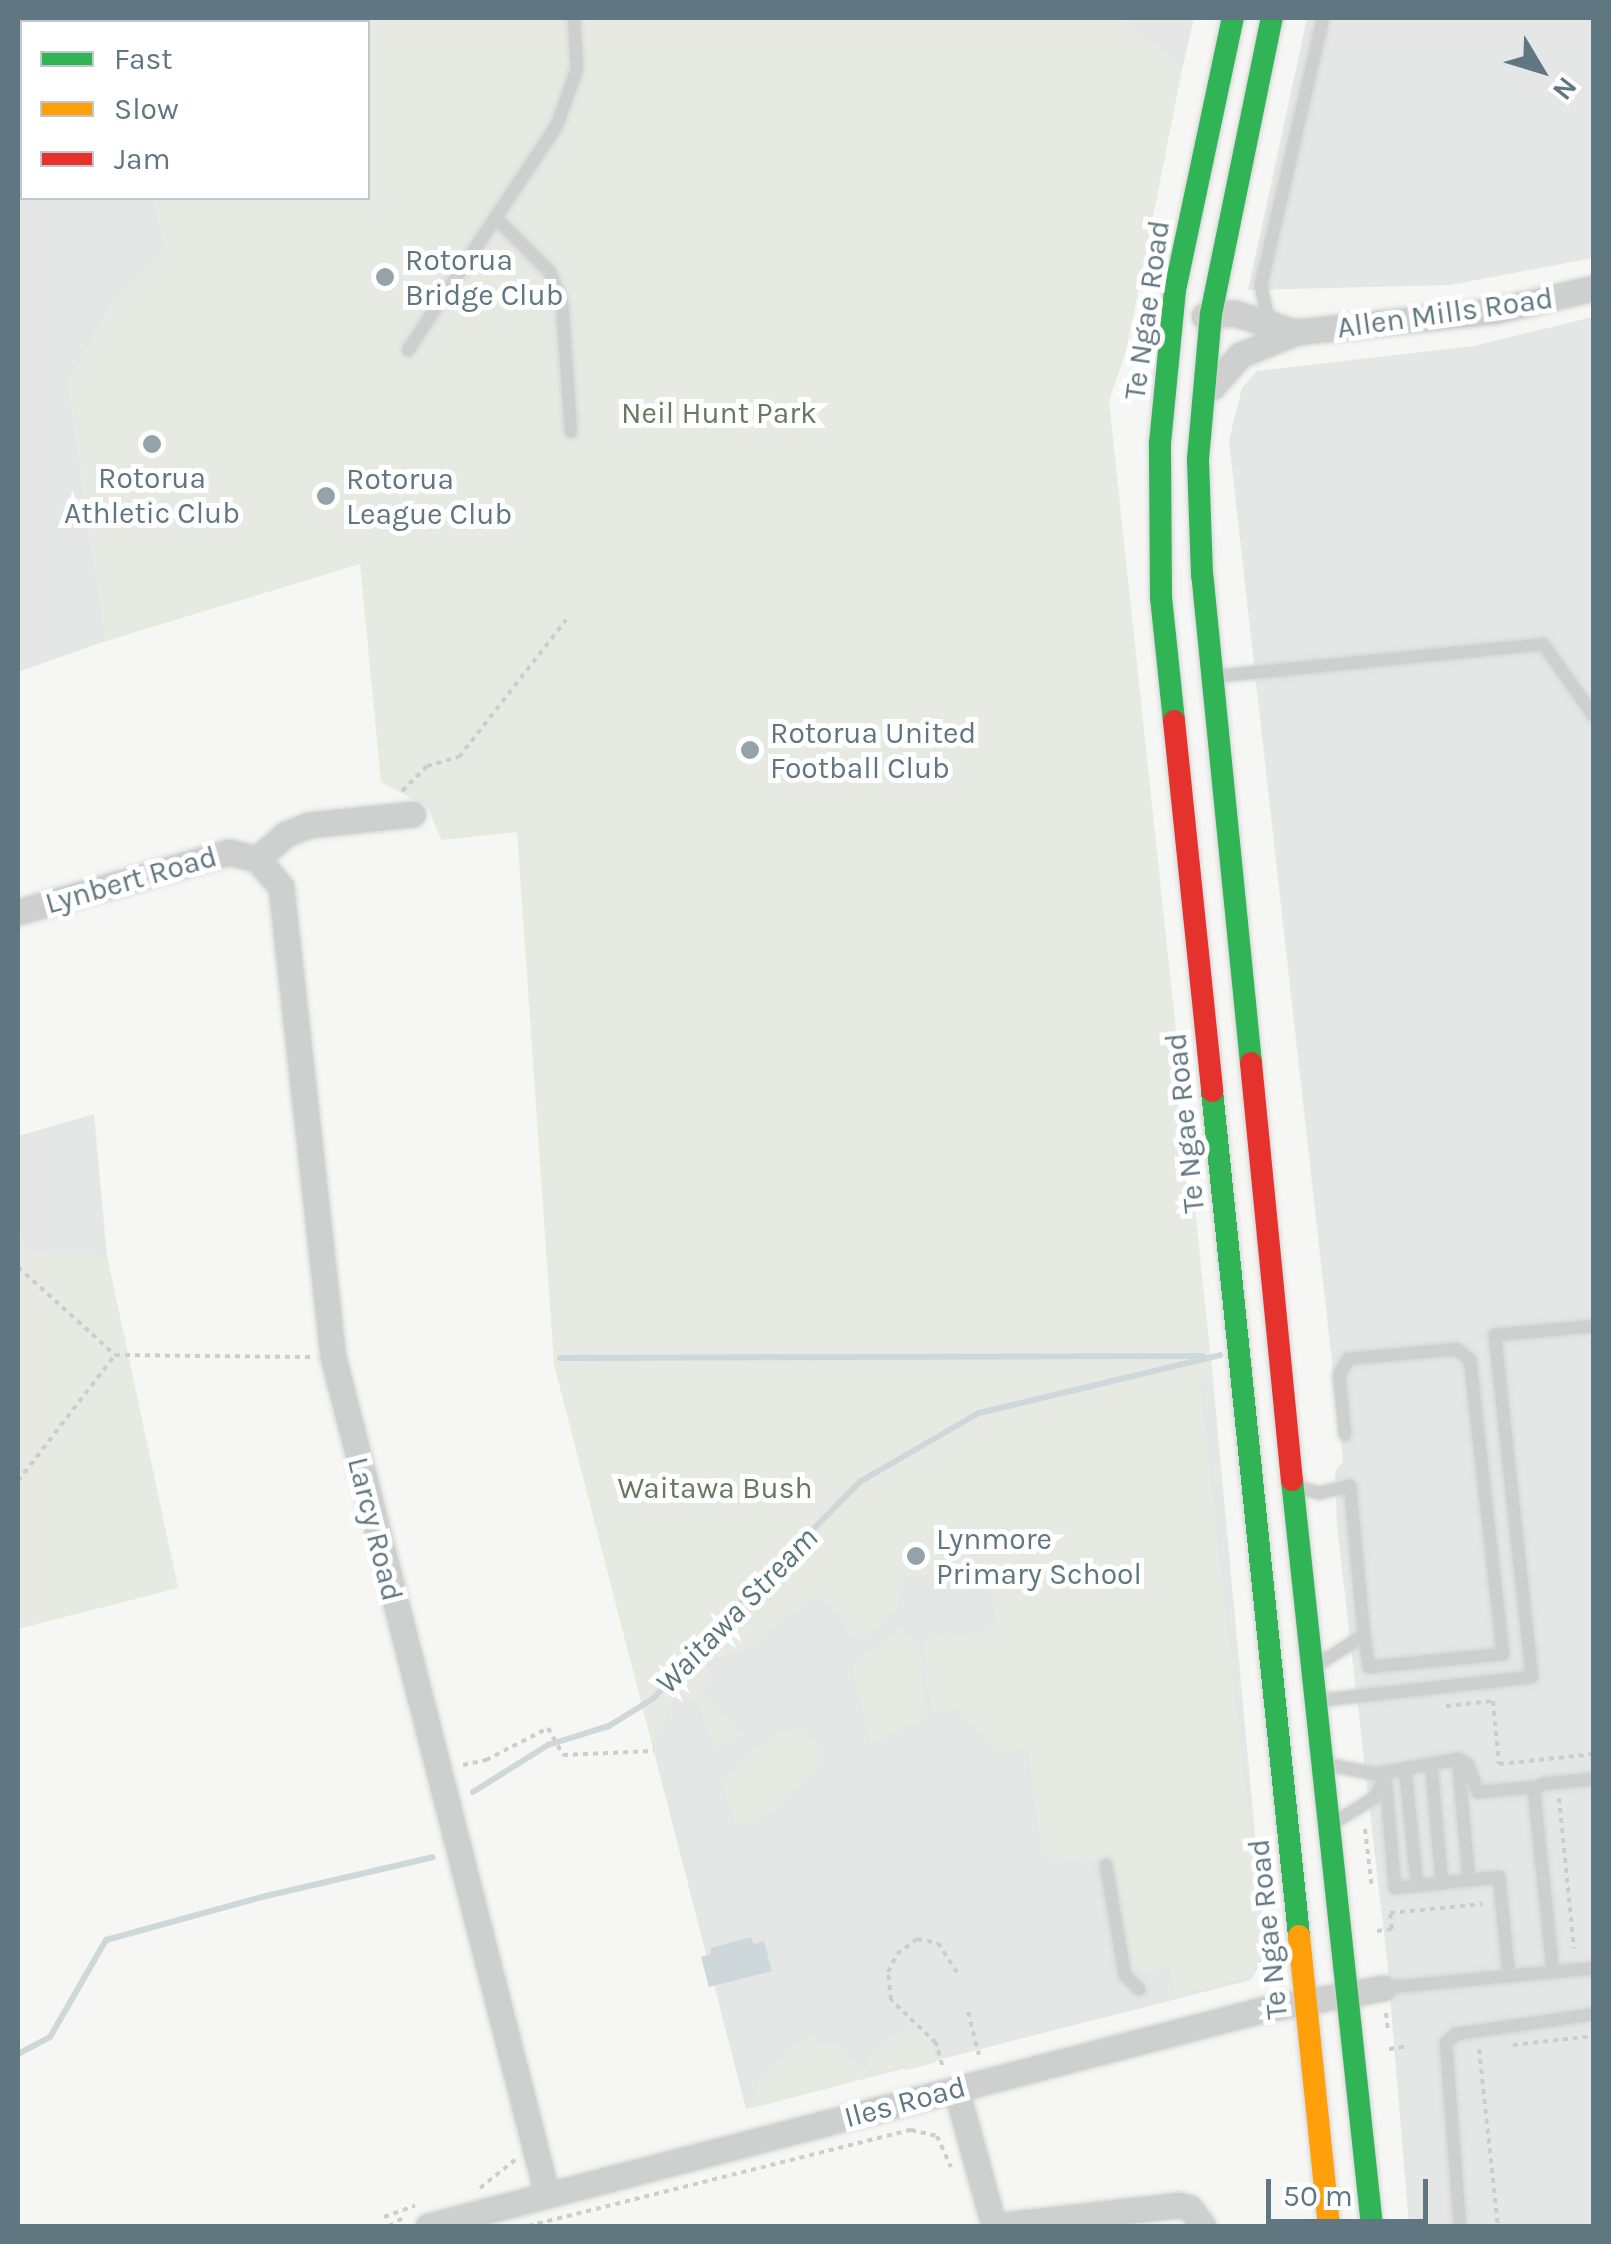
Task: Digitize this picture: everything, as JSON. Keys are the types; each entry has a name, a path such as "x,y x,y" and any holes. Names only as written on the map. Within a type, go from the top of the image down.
{"highway":[{"name":"Te Ngae Road","path":"1233,18 1184,241 1169,336 1160,443 1161,598 1330,2226"},
{"path":"1216,286 1272,18"},
{"path":"1223,314 1202,409 1201,556 1292,1486 1372,2226"}],"street":[{"path":"1169,336 1223,314 1216,286"},
{"name":"Allen Mills Road","path":"1202,409 1216,379 1240,355 1296,332 1494,311 1594,288"},
{"name":"Allen Mills Road","path":"1223,314 1296,332"},
{"name":"Lynbert Road","path":"18,912 204,856 229,852 258,858 286,834 308,825 403,805"},
{"name":"Larcy Road","path":"258,858 276,876 287,910 338,1380 547,2195"},
{"name":"Iles Road","path":"423,2216 547,2195 1308,2000 1383,1988"},
{"path":"956,2089 994,2226 1178,2205 1190,2208 1203,2226"}],"lane":[{"path":"408,350 564,110 576,69 574,18"},
{"path":"1296,332 1267,314 1261,285 1323,18"},
{"path":"496,218 550,272 562,303 571,432"},
{"path":"1212,677 1543,644 1594,716"},
{"path":"1315,1701 1532,1677 1495,1335 1594,1326"},
{"path":"1292,1486 1319,1493 1350,1486 1369,1667 1503,1654 1470,1360 1456,1348 1348,1360 1339,1375 1345,1434"},
{"path":"1311,1668 1364,1636"},
{"path":"1322,1762 1366,1773 1458,1759 1468,1765 1478,1792 1593,1780"},
{"path":"1458,1759 1469,1880"},
{"path":"1430,1764 1442,1883"},
{"path":"1405,1768 1417,1886"},
{"path":"1330,1826 1374,1798 1384,1772"},
{"path":"1384,1772 1395,1888 1500,1878 1509,1976"},
{"path":"1536,1787 1553,1972"},
{"path":"1106,1865 1125,1975 1139,1989"},
{"path":"1383,1988 1594,1968"},
{"path":"1460,2226 1446,2043 1456,2034 1594,2014"}],"path":[{"path":"403,805 427,766 459,757 566,620"},
{"path":"18,1268 115,1355 316,1357"},
{"path":"18,1481 115,1355"},
{"path":"1436,1707 1493,1702 1500,1764 1594,1754"},
{"path":"456,1766 486,1760 548,1728 563,1755 654,1751"},
{"path":"1559,1798 1574,1948"},
{"path":"1376,1931 1392,1930 1390,1913 1486,1904"},
{"path":"942,2065 936,2042 891,2000 888,1972 897,1954 918,1939 938,1943 958,1974"},
{"path":"968,2012 979,2055"},
{"path":"1498,2226 1479,2049 1594,2036"},
{"path":"1389,2049 1407,2046"},
{"path":"528,2226 911,2130 930,2131 942,2142 956,2181"},
{"path":"384,2217 423,2216"},
{"path":"389,2226 398,2218"}],"shaded area":[{"path":"18,18 161,18 20,20 20,200 154,200 166,250 116,298 68,383 106,641 18,672"},
{"path":"1119,18 1194,18 1182,70"},
{"path":"1307,18 1593,18 1593,258 1450,285 1248,290"},
{"path":"1593,317 1593,2226 1409,2226 1387,1960 1337,1526 1335,1472 1343,1461 1229,440 1242,388 1257,371 1474,346"},
{"path":"94,1114 107,1256 23,1254 18,1220 18,1136"},
{"name":"Lynmore Primary School","path":"554,1364 1212,1369 1266,1953 1251,1980 746,2109"},
{"path":"751,1937 754,1944 764,1941 772,1971 709,1987 701,1957 711,1954 710,1948"}],"green space":[{"name":"Neil Hunt Park","path":"1119,18 1182,70 1127,348 1109,401 1212,1369 1200,1385 1263,1952 1249,1977 1176,1995 1170,1968 1130,1975 1111,1856 1069,1863 1042,1856 1028,1749 997,1753 959,1710 933,1713 923,1639 997,1629 990,1567 901,1578 902,1593 894,1613 860,1642 817,1592 749,1648 706,1662 711,1681 702,1689 740,1735 715,1748 699,1706 679,1691 652,1743 554,1364 517,832 441,840 428,807 381,782 360,564 106,641 68,383 116,298 166,250 154,200 370,200 370,20 152,20"},
{"path":"18,1220 23,1254 107,1256 178,1588 18,1629"},
{"path":"901,1627 917,1646 927,1718 871,1743 852,1667"},
{"path":"804,1727 822,1752 822,1767 753,1826 735,1823 721,1780 775,1734"},
{"path":"907,2027 912,2033 918,2029 927,2035 937,2062 904,2071 909,2062 874,2075 866,2060"},
{"path":"812,2033 826,2049 837,2039 867,2078 752,2108 760,2075"}],"waterway":[{"name":"Waitawa Stream","path":"473,1792 548,1745 609,1726 654,1698 724,1619 861,1481 979,1413 1220,1355"},
{"path":"560,1358 1203,1356"},
{"name":"Waitawa Stream","path":"18,2054 50,2037 106,1940 266,1896 433,1857"}],"traffic: fast":[{"path":"1174,721 1161,598 1160,443 1175,290 1233,18"},
{"path":"1251,1063 1202,575 1198,459 1211,314 1272,18"},
{"path":"1212,1091 1299,1936"},
{"path":"1292,1480 1372,2226"}],"traffic: slow":[{"path":"1299,1936 1329,2226"}],"traffic: jam":[{"path":"1174,721 1212,1091"},
{"path":"1251,1063 1292,1480"}],"place":[{"name":"Rotorua Bridge Club","path":"385,277"},
{"name":"Rotorua Athletic Club","path":"152,444"},
{"name":"Rotorua League Club","path":"326,496"},
{"name":"Rotorua United Football Club","path":"750,750"},
{"name":"Lynmore Primary School","path":"916,1556"}],"park label":[{"name":"Waitawa Bush","path":"715,1488"}]}
